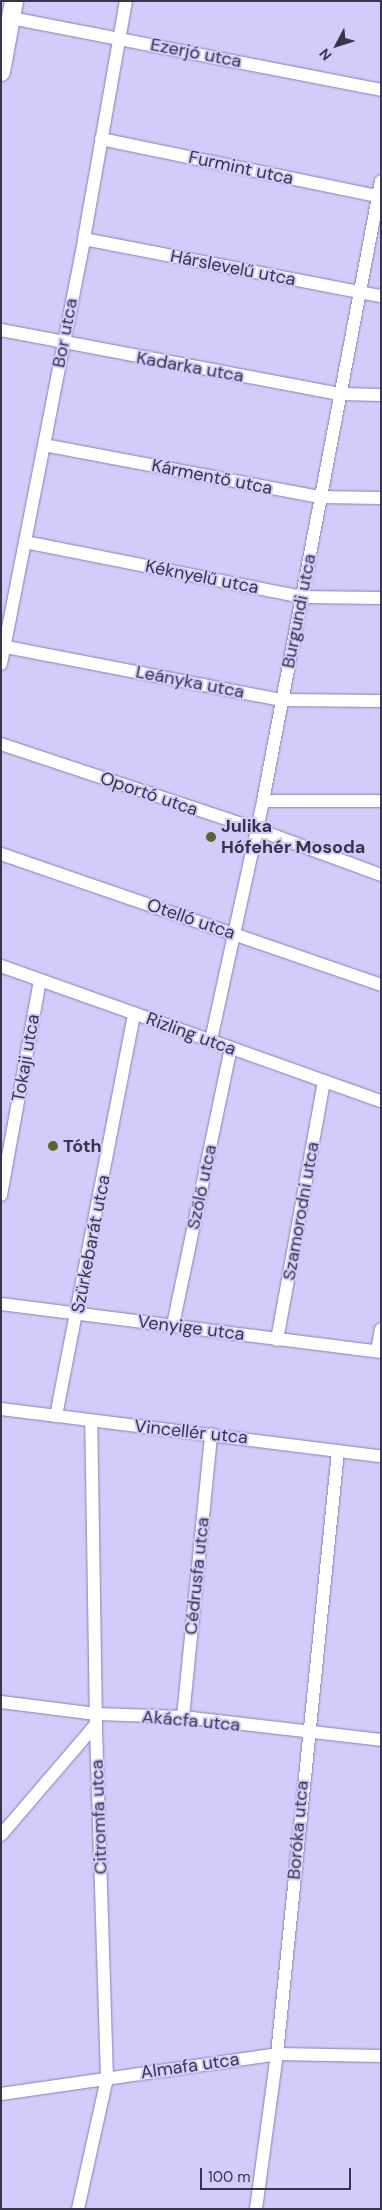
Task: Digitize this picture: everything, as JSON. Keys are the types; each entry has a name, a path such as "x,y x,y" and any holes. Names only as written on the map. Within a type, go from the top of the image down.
{"street":[{"name":"Bor utca","path":"1,664 62,343 84,239 126,1"},
{"name":"Ezerjó utca","path":"13,10 119,38 381,90"},
{"path":"1,72 13,10"},
{"name":"Furmint utca","path":"101,139 379,196"},
{"name":"Burgundi utca","path":"212,1040 263,801 381,181"},
{"name":"Hárslevelű utca","path":"84,239 381,296"},
{"name":"Kadarka utca","path":"1,330 341,394 381,395"},
{"name":"Kármentő utca","path":"44,445 320,497 381,498"},
{"name":"Kéknyelű utca","path":"25,542 302,597 381,598"},
{"name":"Leányka utca","path":"3,646 282,700 381,701"},
{"name":"Oportó utca","path":"1,744 256,829 381,875"},
{"path":"263,801 381,801"},
{"name":"Otelló utca","path":"1,854 381,985"},
{"name":"Rizling utca","path":"1,966 381,1101"},
{"name":"Tokaji utca","path":"1,1195 40,981"},
{"name":"Szürkebarát utca","path":"56,1416 78,1315 134,1013"},
{"name":"Szőlő utca","path":"174,1325 231,1048"},
{"name":"Szamorodni utca","path":"277,1340 324,1081"},
{"name":"Venyige utca","path":"1,1304 78,1315 174,1325 277,1340 379,1351"},
{"path":"379,1351 381,1329"},
{"name":"Vincellér utca","path":"1,1409 91,1422 211,1434 381,1456"},
{"name":"Citromfa utca","path":"78,2209 107,2078 96,1719 91,1422"},
{"name":"Cédrusfa utca","path":"183,1717 211,1434"},
{"name":"Boróka utca","path":"256,2209 277,2054 307,1734 338,1451"},
{"name":"Akácfa utca","path":"1,1702 96,1719 183,1717 307,1734 381,1740"},
{"path":"1,1835 96,1719"},
{"name":"Almafa utca","path":"1,2094 277,2054 381,2056"}],"place":[{"name":"Julika Hófehér Mosoda","path":"211,837"},
{"name":"Tóth","path":"53,1146"}]}
